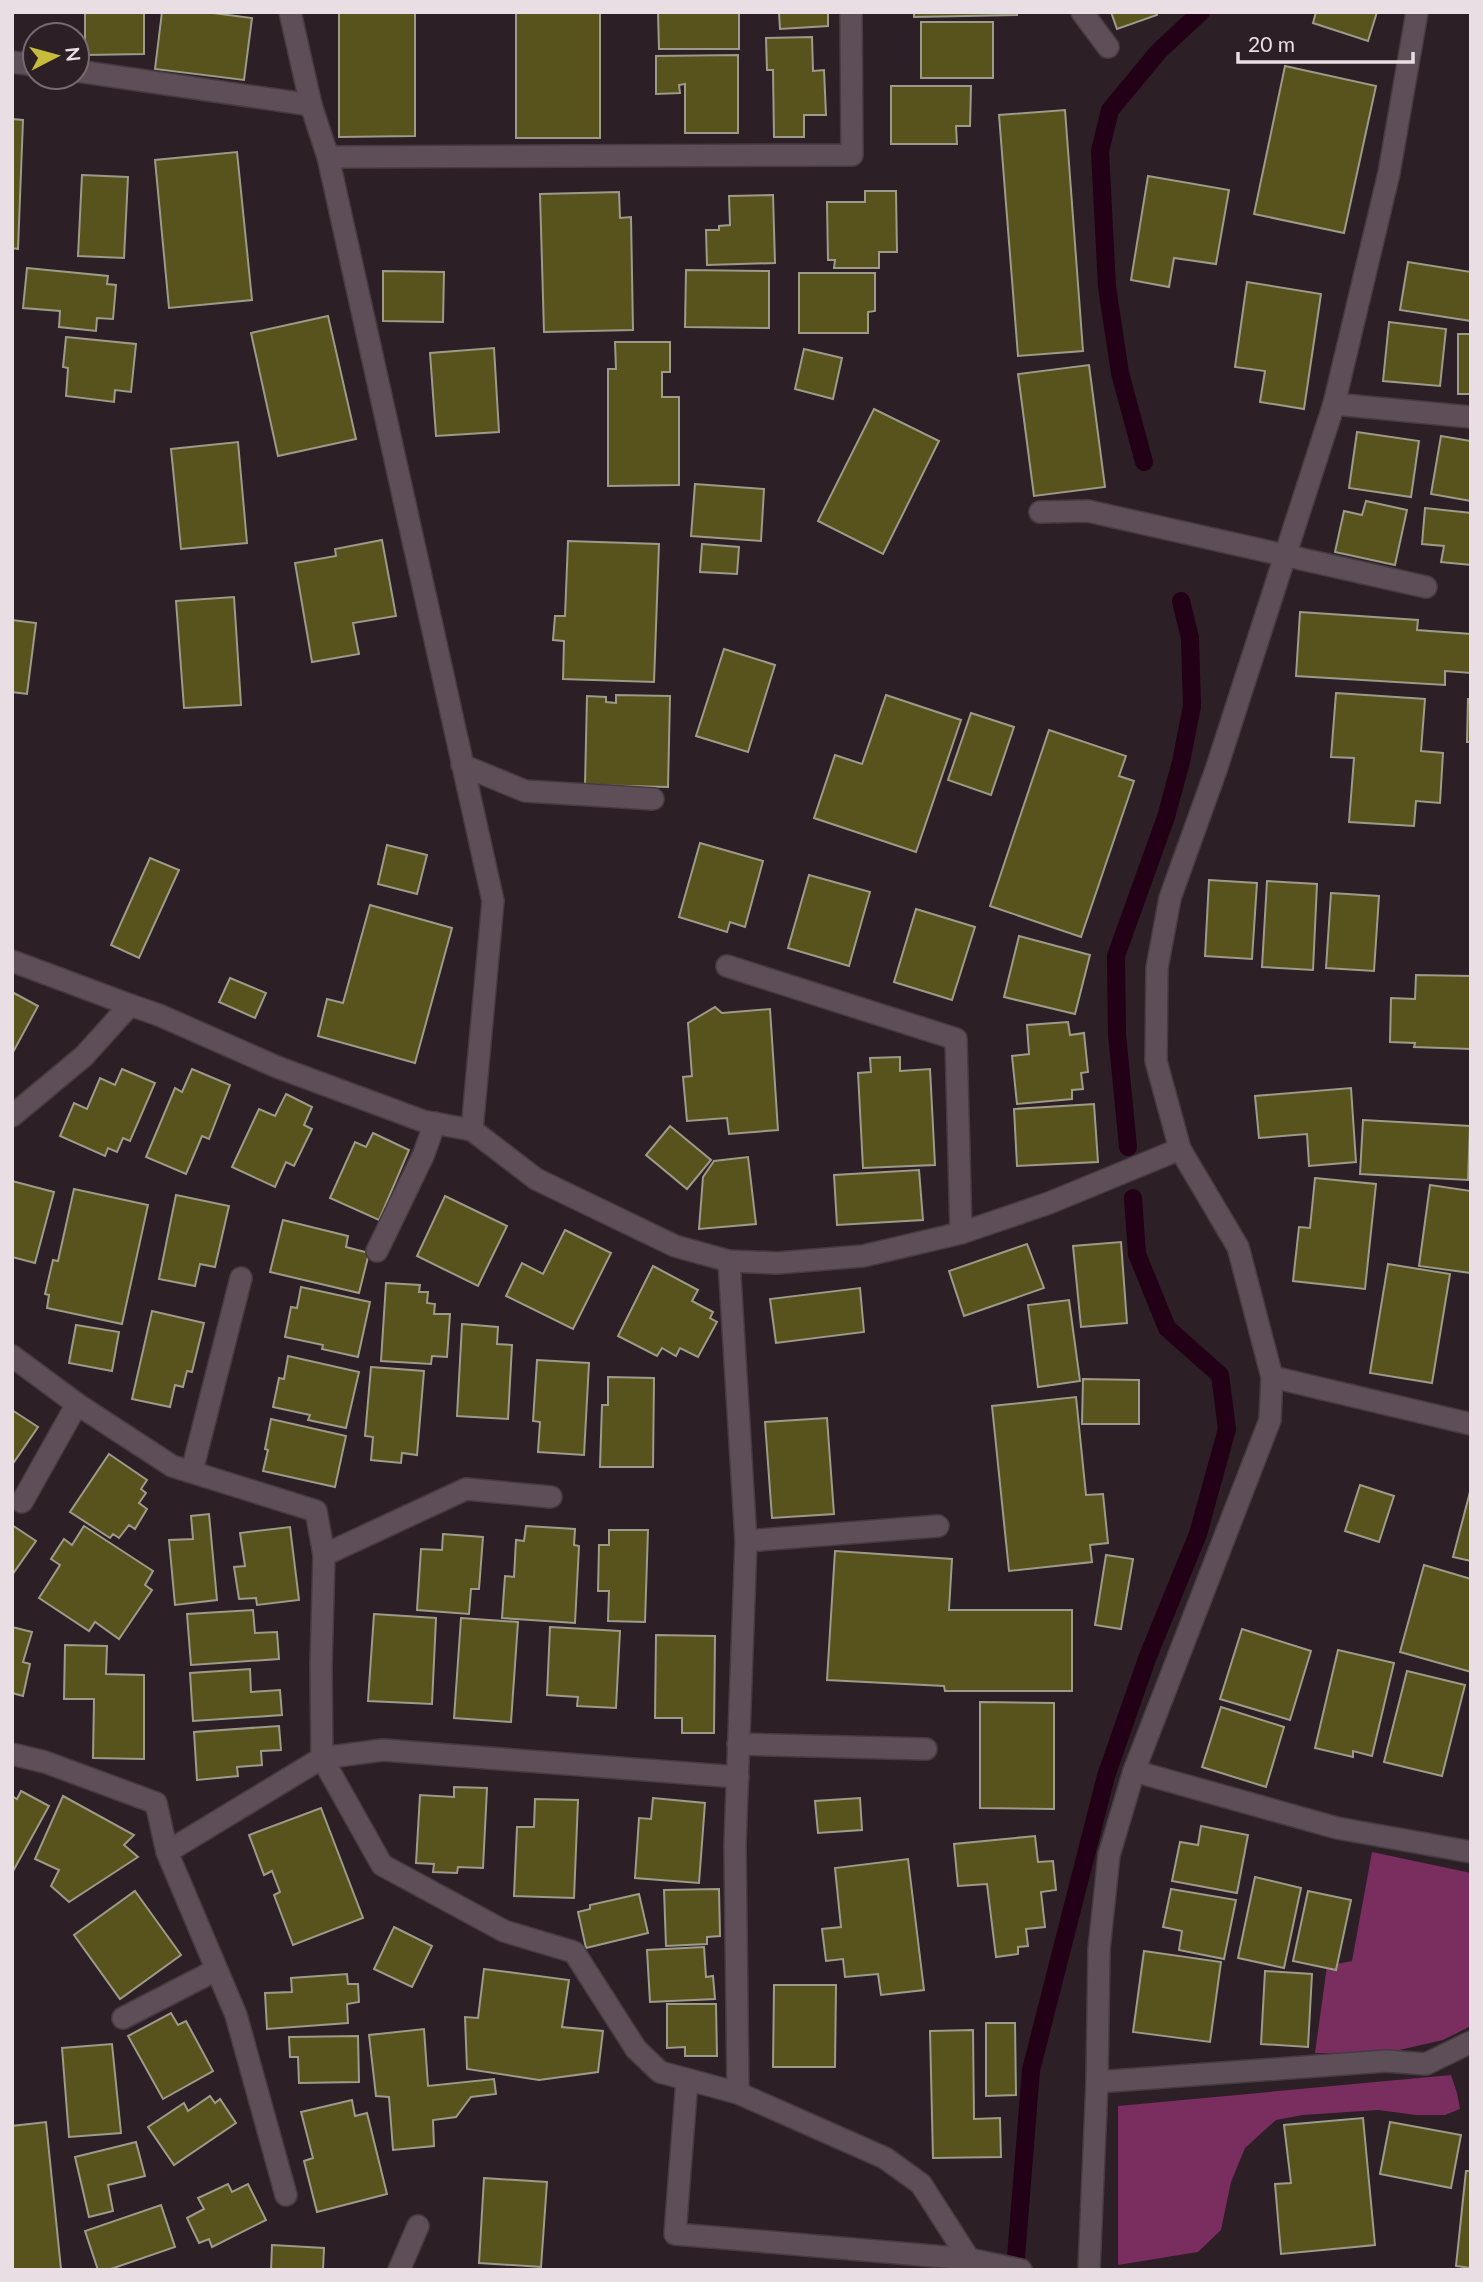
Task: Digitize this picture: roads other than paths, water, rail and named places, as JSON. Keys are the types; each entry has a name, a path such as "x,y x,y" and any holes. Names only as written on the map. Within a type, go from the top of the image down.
{"street":[{"path":"290,12 311,105 328,157 493,901 472,1130"},
{"path":"328,157 852,155 851,12"},
{"path":"1083,12 1108,47"},
{"path":"1089,2270 1097,2082 1099,1949 1109,1855 1134,1770 1270,1420 1272,1377 1238,1247 1180,1149 1156,1061 1157,968 1170,898 1216,770 1334,404 1389,173 1417,12"},
{"path":"91,73 311,105"},
{"path":"1334,404 1471,417"},
{"path":"1040,512 1088,511 1426,587"},
{"path":"462,765 525,790 653,799"},
{"path":"12,961 159,1015 277,1068 423,1121 472,1130 536,1179 675,1246 729,1261 777,1263 863,1256 961,1233 1049,1203 1180,1149"},
{"path":"727,966 956,1039 961,1233"},
{"path":"12,1116 84,1056 130,1005"},
{"path":"377,1251 423,1156 435,1123"},
{"path":"729,1261 746,1541 735,1845 738,2093"},
{"path":"192,1471 241,1278"},
{"path":"12,1356 77,1404 172,1466 316,1511 324,1555 321,1666 323,1758 382,1865 504,1931 575,1952 636,2049 660,2072 738,2093 885,2158 921,2184 966,2264"},
{"path":"1272,1377 1471,1424"},
{"path":"22,1502 77,1404"},
{"path":"324,1555 466,1489 551,1497"},
{"path":"746,1541 938,1526"},
{"path":"738,1744 926,1749"},
{"path":"167,1852 323,1758 383,1750 738,1777"},
{"path":"12,1754 45,1762 156,1803 167,1852 236,2015 286,2195"},
{"path":"1134,1770 1337,1828 1471,1852"},
{"path":"123,2018 216,1970"},
{"path":"1097,2082 1386,2061 1426,2064 1471,2042"},
{"path":"687,2080 675,2234 1012,2268"},
{"path":"399,2270 418,2227"}],"waterway":[{"path":"1144,462 1120,373 1107,287 1100,151 1110,110 1159,51 1201,12"},
{"path":"1128,1147 1117,1034 1116,956 1166,817 1192,706 1190,638 1181,601"},
{"path":"1015,2270 1031,2070 1106,1776 1148,1656 1198,1534 1227,1429 1220,1375 1167,1328 1137,1254 1133,1198"}]}
